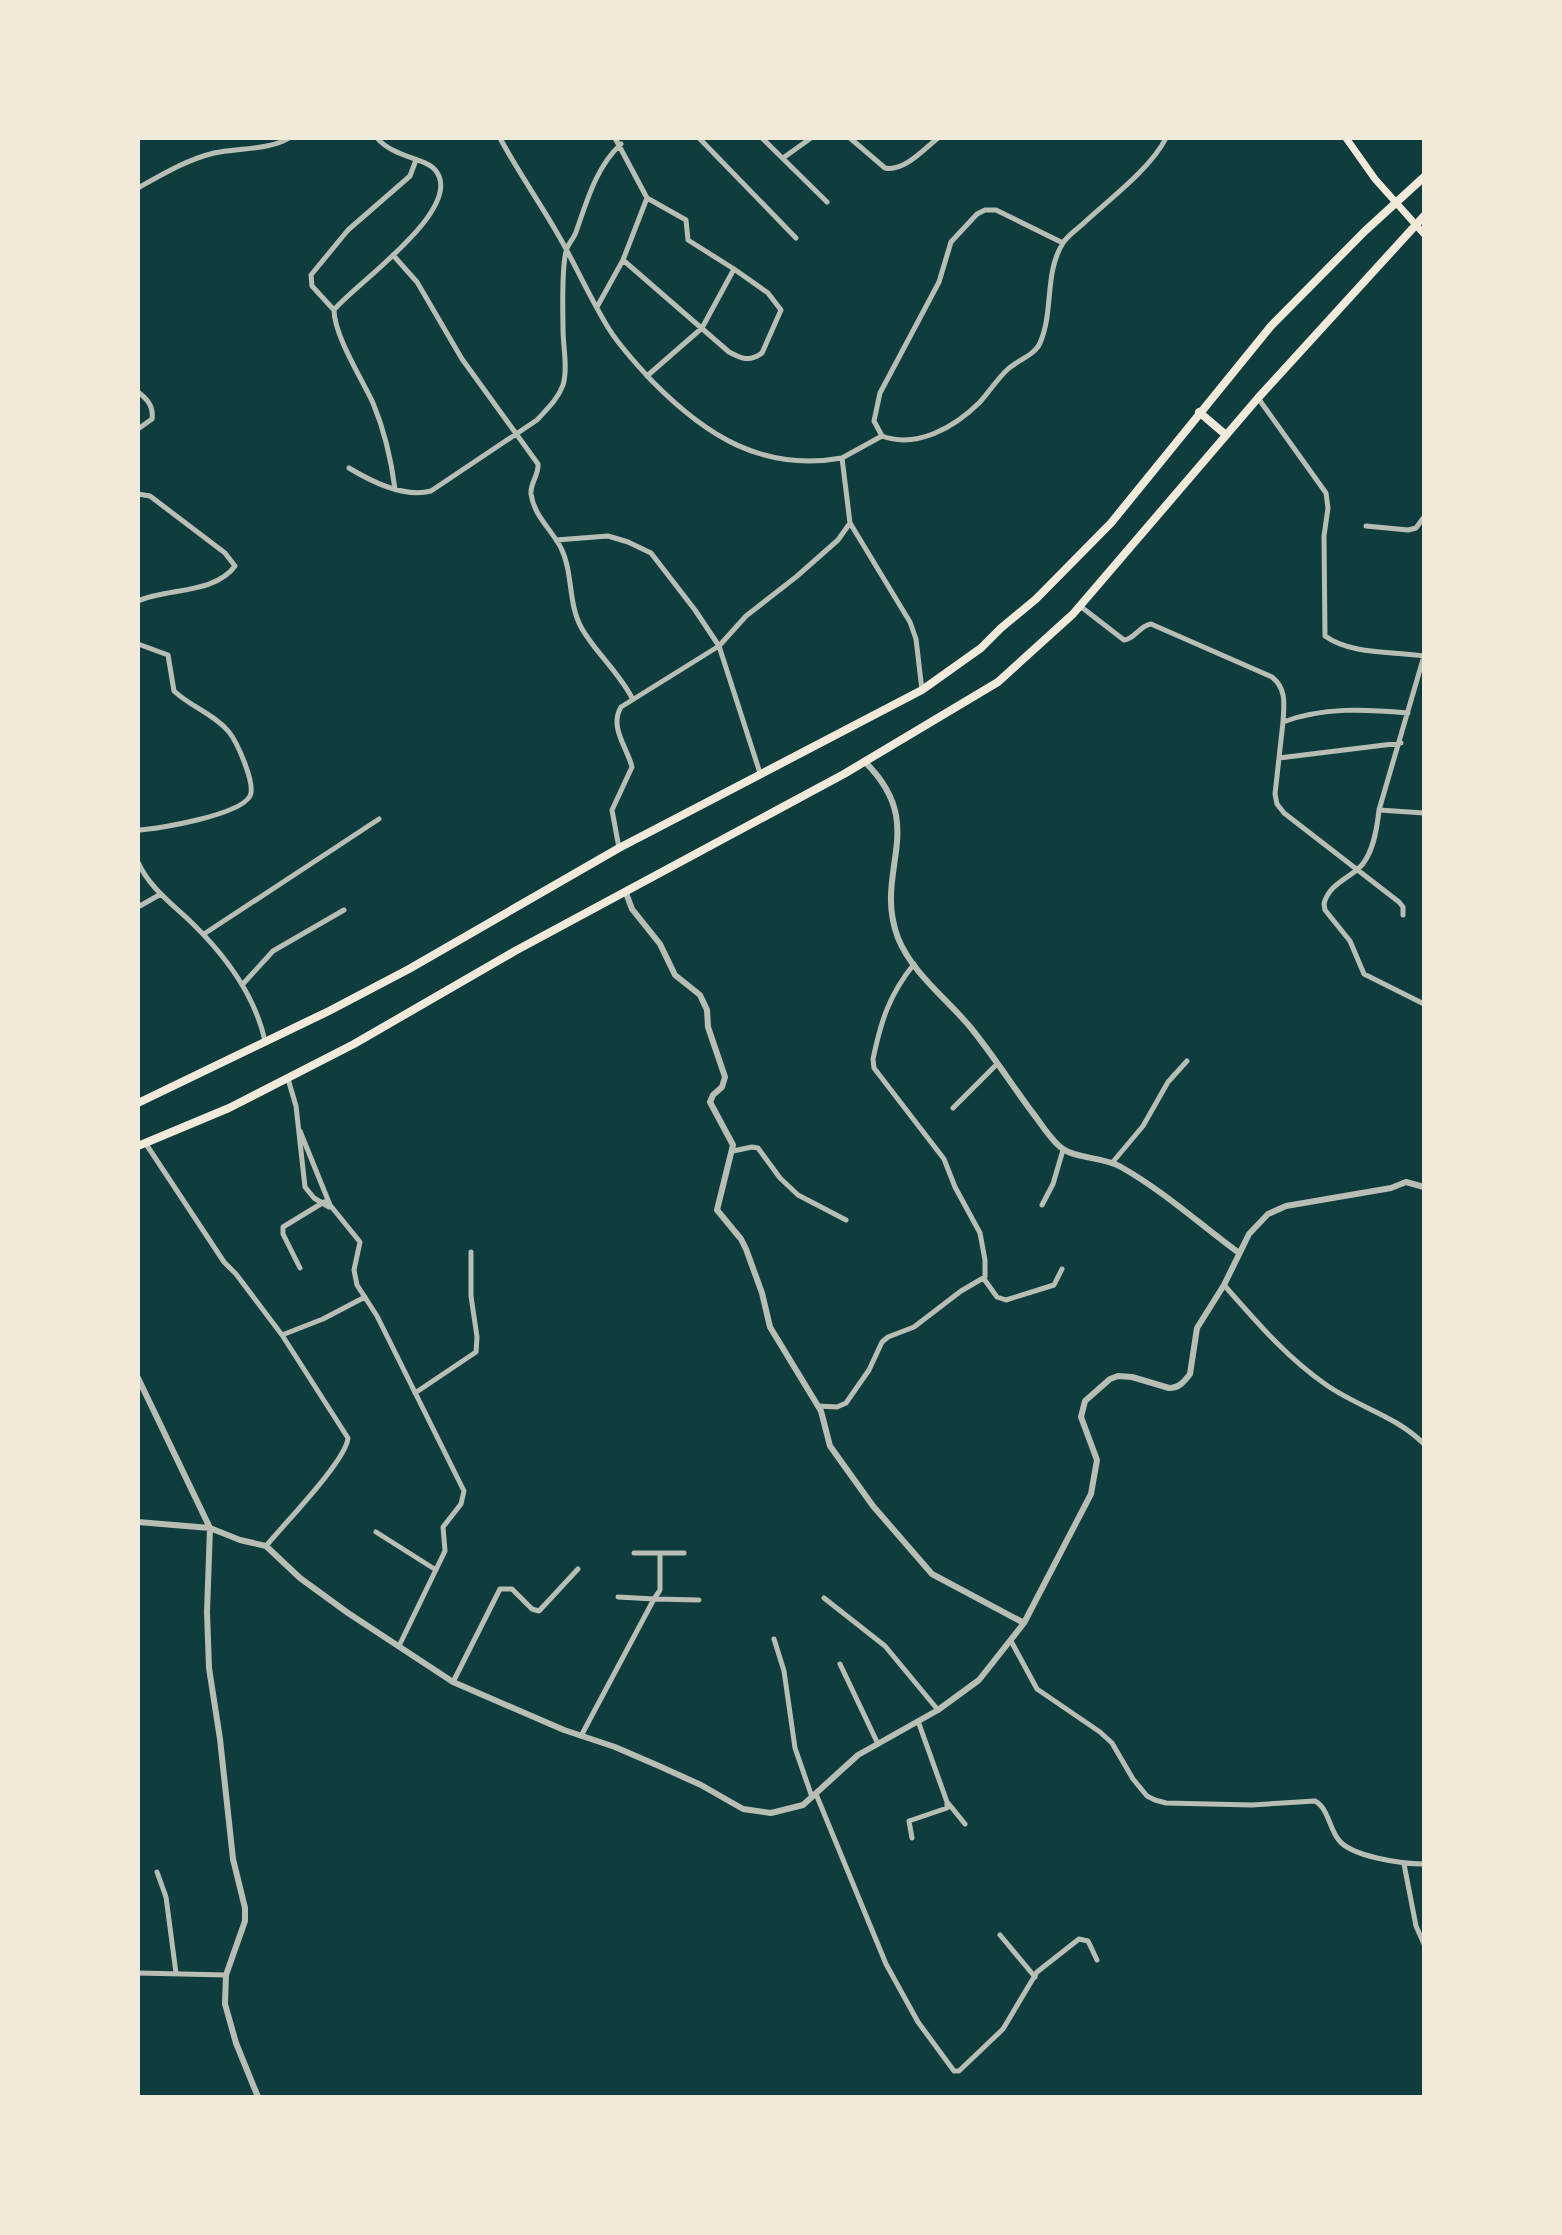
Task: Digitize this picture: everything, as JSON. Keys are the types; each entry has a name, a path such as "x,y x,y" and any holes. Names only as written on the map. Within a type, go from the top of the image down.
{"highway":[{"path":"138,1103 409,969 619,848 922,690 981,648 1045,591 1111,523 1271,326 1365,231 1424,177"},
{"path":"142,1144 229,1108 288,1079 412,1012 515,951 844,774 998,682 1080,605 1258,398 1424,216"},
{"path":"1199,412 1226,435"}],"main road":[{"path":"1348,141 1375,179 1424,234"}],"street":[{"path":"138,188 182,163 244,147 274,145 289,138"},
{"path":"334,310 393,255 431,213 440,193 437,172 430,165 398,154 377,138"},
{"path":"500,138 610,331 647,376 670,400 719,438 767,457 804,462 842,458 882,436 907,442 918,440 965,415 1008,369 1035,350 1042,340 1048,319 1051,276 1063,243 1154,156 1166,138"},
{"path":"615,138 621,144 647,198 686,220 688,240 768,293 781,310 762,353 756,358 741,359 729,352 623,260"},
{"path":"699,138 796,238"},
{"path":"762,138 827,202"},
{"path":"783,158 811,138"},
{"path":"850,138 885,168 892,169 901,167 938,138"},
{"path":"1348,141 1357,138"},
{"path":"349,468 395,489 420,494 431,491 537,420 550,407 564,380 566,250 600,172 610,154 621,144"},
{"path":"395,489 389,445 373,403 348,353 334,318 334,310 312,286 311,275 348,230 401,186 410,176 416,160"},
{"path":"597,307 623,260 647,198"},
{"path":"882,436 874,421 880,393 939,282 951,242 977,214 996,210 1063,243"},
{"path":"393,255 417,282 462,359 538,464 539,471 531,493 539,517 565,556 582,629 612,666 632,698"},
{"path":"647,376 702,328 734,269"},
{"path":"138,392 147,399 152,419 138,429"},
{"path":"1258,398 1326,493 1325,636 1363,650 1424,656 1379,810 1376,833 1366,858 1358,869 1328,894 1324,904 1325,910 1350,941 1364,974 1424,1004"},
{"path":"842,458 850,523 910,622 916,639 922,690"},
{"path":"138,494 150,496 225,553 235,566 217,580 182,592 159,593 138,601"},
{"path":"1366,526 1408,530 1416,528 1424,517"},
{"path":"619,848 612,810 632,765 615,721 621,707 719,646 746,616 838,540 850,523"},
{"path":"556,540 608,536 651,553 688,599 719,646 760,773"},
{"path":"1080,605 1124,640 1151,624 1278,682 1284,695 1275,794 1277,804 1297,825 1399,902 1403,915"},
{"path":"138,644 168,655 174,691 229,732 246,768 251,791 247,799 234,807 205,818 138,830"},
{"path":"1283,722 1330,711 1361,709 1408,713"},
{"path":"1278,758 1401,743"},
{"path":"863,761 874,771 891,797 899,822 891,892 892,915 899,940 914,964 972,1029 996,1065 1063,1150 1120,1166 1239,1253"},
{"path":"1379,810 1424,813"},
{"path":"204,934 379,819"},
{"path":"138,862 161,894 204,934 242,985 257,1010 266,1042"},
{"path":"626,893 632,909 660,944 675,975 700,995 707,1010 708,1027 725,1077 722,1087 710,1102 730,1136 733,1151 716,1204 717,1212 741,1239 762,1293 770,1327 818,1406 830,1446 873,1506 926,1568 940,1580 1024,1623"},
{"path":"138,907 161,894"},
{"path":"242,985 273,951 344,910"},
{"path":"914,964 899,983 886,1009 873,1059 874,1068 944,1159 980,1233 985,1260 984,1279 997,1297 1006,1300 1054,1285 1062,1269"},
{"path":"1112,1163 1143,1126 1168,1082 1187,1061"},
{"path":"953,1108 996,1065"},
{"path":"288,1079 300,1131 305,1187 344,1221"},
{"path":"300,1131 330,1205 360,1242 354,1270 357,1285 464,1491 461,1504 443,1527 446,1549 399,1646"},
{"path":"142,1144 224,1262 282,1335 348,1441 324,1477 266,1546"},
{"path":"733,1151 758,1148 780,1178 798,1195 846,1220"},
{"path":"1042,1205 1053,1184 1063,1150"},
{"path":"138,1522 210,1528 266,1546 300,1578 453,1682 673,1772 743,1809 782,1812 803,1805 858,1755 938,1710 979,1680 1011,1641 1024,1623 1094,1487 1097,1460 1082,1422 1081,1411 1085,1401 1110,1379 1118,1376 1169,1388 1179,1386 1190,1374 1197,1328 1224,1285 1249,1234 1268,1214 1279,1207 1391,1188 1406,1182 1424,1187"},
{"path":"300,1268 283,1234 283,1227 324,1202"},
{"path":"415,1393 476,1352 471,1252"},
{"path":"818,1406 837,1407 846,1403 869,1370 877,1348 888,1337 914,1327 961,1291 984,1279"},
{"path":"1224,1285 1264,1330 1305,1369 1338,1393 1396,1421 1424,1444"},
{"path":"282,1335 323,1319 365,1297"},
{"path":"138,1378 210,1528 209,1668 233,1859 245,1908 245,1921 226,1975 227,2016 258,2097"},
{"path":"376,1532 436,1570"},
{"path":"634,1553 684,1553"},
{"path":"581,1736 660,1590 660,1553"},
{"path":"453,1682 500,1589 512,1589 532,1609 539,1611 578,1569"},
{"path":"618,1597 699,1600"},
{"path":"824,1598 885,1646 938,1710"},
{"path":"774,1639 784,1671 795,1748 814,1796 886,1964 918,2022 954,2071 959,2071 1003,2029 1035,1977 1079,1939 1088,1941 1097,1960"},
{"path":"1011,1641 1037,1689 1112,1743 1147,1796 1166,1803 1263,1805 1317,1801 1342,1843 1404,1864 1424,1864"},
{"path":"840,1664 878,1744"},
{"path":"918,1721 947,1802 965,1824"},
{"path":"912,1838 909,1821 947,1808 947,1802"},
{"path":"1404,1864 1416,1926 1424,1944"},
{"path":"157,1872 166,1897 176,1973"},
{"path":"1000,1935 1035,1977"},
{"path":"138,1973 226,1975"}]}
